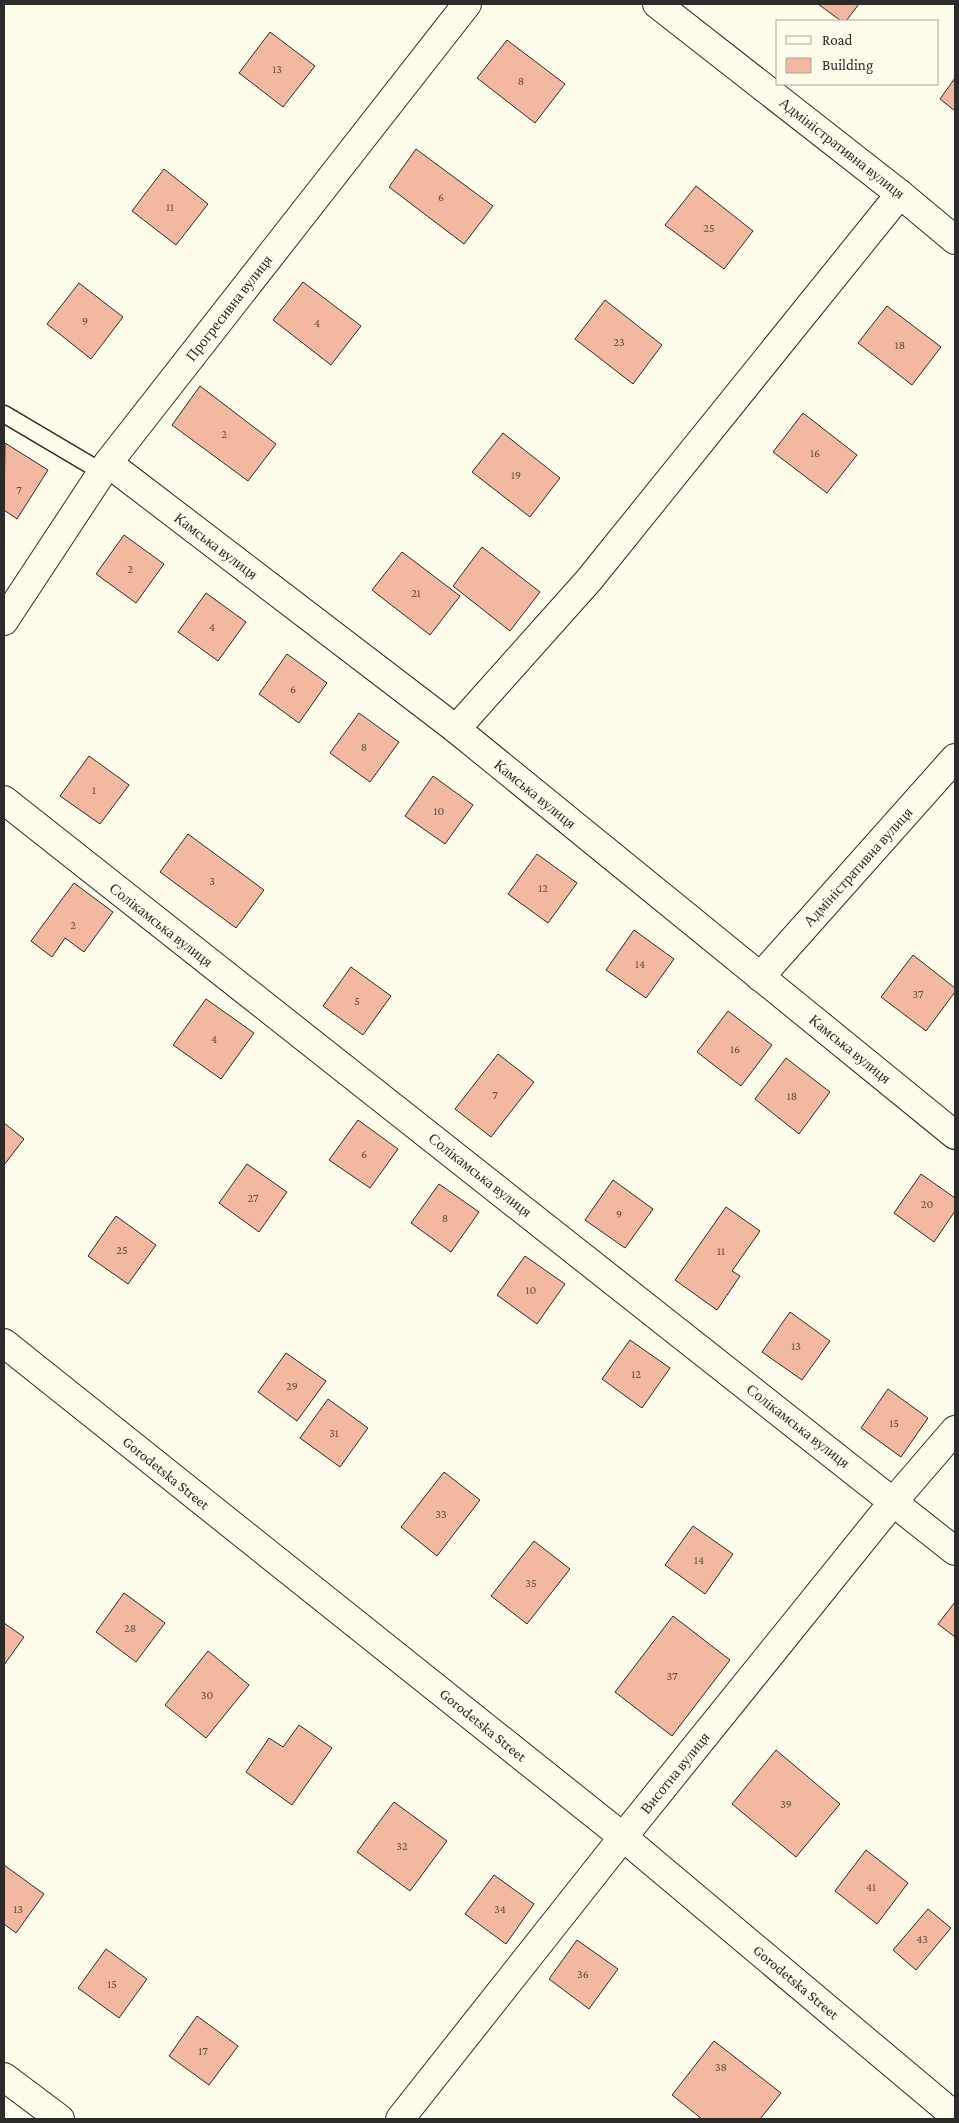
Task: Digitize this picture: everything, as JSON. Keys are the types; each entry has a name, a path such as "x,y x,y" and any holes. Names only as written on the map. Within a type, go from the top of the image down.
{"street":[{"name":"Прогресивна вулиця","path":"4,621 105,468 467,4"},
{"name":"Адміністративна вулиця","path":"657,4 900,194 955,240"},
{"path":"456,729 589,580 900,194"},
{"name":"Камська вулиця","path":"105,468 456,729 955,1135"},
{"name":"Адміністративна вулиця","path":"760,976 955,758"},
{"name":"Солікамська вулиця","path":"4,800 955,1551"},
{"name":"Gorodetska Street","path":"4,1343 623,1837 955,2116"},
{"name":"Висотна вулиця","path":"400,2119 623,1837 893,1502 955,1430"},
{"path":"4,2076 60,2119"}],"lane":[{"path":"4,414 105,468"}],"building":[{"path":"818,4 859,4 847,20 840,20"},
{"path":"270,32 315,66 283,107 239,73"},
{"path":"507,40 565,84 535,123 477,78"},
{"path":"955,78 955,111 940,99"},
{"path":"416,149 493,206 464,244 389,187"},
{"path":"164,169 208,204 176,245 132,211"},
{"path":"696,186 753,231 724,269 665,225"},
{"path":"303,282 361,326 331,365 273,320"},
{"path":"79,283 123,317 91,359 47,324"},
{"path":"605,300 662,345 633,384 575,339"},
{"path":"887,306 941,347 912,385 858,343"},
{"path":"200,386 276,444 248,481 172,425"},
{"path":"803,413 857,455 827,493 773,452"},
{"path":"503,433 560,478 530,517 472,472"},
{"path":"5,443 48,470 17,519 4,510"},
{"path":"124,535 164,564 136,603 96,574"},
{"path":"482,547 540,592 510,631 453,586"},
{"path":"402,552 460,596 430,635 372,590"},
{"path":"206,593 246,622 218,661 178,632"},
{"path":"287,654 327,683 299,723 259,694"},
{"path":"359,713 399,742 370,782 330,753"},
{"path":"89,756 129,785 100,824 60,796"},
{"path":"433,776 473,805 445,844 405,816"},
{"path":"188,834 264,890 236,928 160,872"},
{"path":"537,854 577,883 548,923 508,894"},
{"path":"74,883 113,912 84,952 65,938 52,957 31,941"},
{"path":"634,930 674,959 646,998 606,970"},
{"path":"913,955 955,988 955,992 926,1031 881,997"},
{"path":"351,967 391,996 363,1035 323,1006"},
{"path":"206,999 254,1033 221,1079 173,1045"},
{"path":"728,1011 772,1045 741,1086 697,1052"},
{"path":"498,1054 534,1082 491,1137 455,1109"},
{"path":"786,1058 830,1092 799,1134 755,1099"},
{"path":"358,1120 398,1149 370,1188 329,1160"},
{"path":"4,1123 24,1139 4,1165"},
{"path":"247,1164 287,1192 259,1232 219,1203"},
{"path":"921,1174 955,1198 955,1211 934,1242 894,1213"},
{"path":"613,1180 653,1209 625,1248 585,1220"},
{"path":"439,1184 479,1212 451,1252 411,1223"},
{"path":"726,1207 760,1231 732,1271 740,1276 717,1310 675,1280"},
{"path":"116,1216 156,1245 128,1284 88,1256"},
{"path":"525,1256 565,1284 537,1324 497,1295"},
{"path":"790,1312 830,1341 802,1380 762,1352"},
{"path":"630,1340 670,1368 642,1408 602,1379"},
{"path":"286,1353 326,1381 297,1421 258,1392"},
{"path":"888,1389 928,1418 901,1457 861,1428"},
{"path":"328,1399 368,1428 340,1467 300,1438"},
{"path":"444,1472 480,1500 437,1556 401,1527"},
{"path":"693,1526 733,1554 705,1594 665,1565"},
{"path":"534,1541 570,1569 527,1624 491,1596"},
{"path":"124,1593 165,1623 136,1662 96,1632"},
{"path":"955,1602 955,1637 938,1624"},
{"path":"673,1616 730,1660 672,1736 615,1692"},
{"path":"4,1623 24,1637 4,1665"},
{"path":"208,1651 249,1685 206,1738 165,1705"},
{"path":"299,1725 332,1748 292,1805 246,1772 269,1738 283,1747"},
{"path":"776,1750 840,1804 796,1857 732,1804"},
{"path":"394,1802 447,1841 410,1891 357,1852"},
{"path":"866,1850 908,1883 877,1924 835,1891"},
{"path":"4,1865 44,1894 16,1933 4,1924"},
{"path":"494,1875 534,1904 506,1944 465,1914"},
{"path":"928,1909 951,1928 916,1970 893,1950"},
{"path":"577,1940 618,1969 589,2009 549,1979"},
{"path":"106,1949 147,1979 119,2018 78,1988"},
{"path":"197,2016 238,2046 209,2085 169,2056"},
{"path":"714,2041 781,2093 760,2119 702,2119 672,2095"}]}
